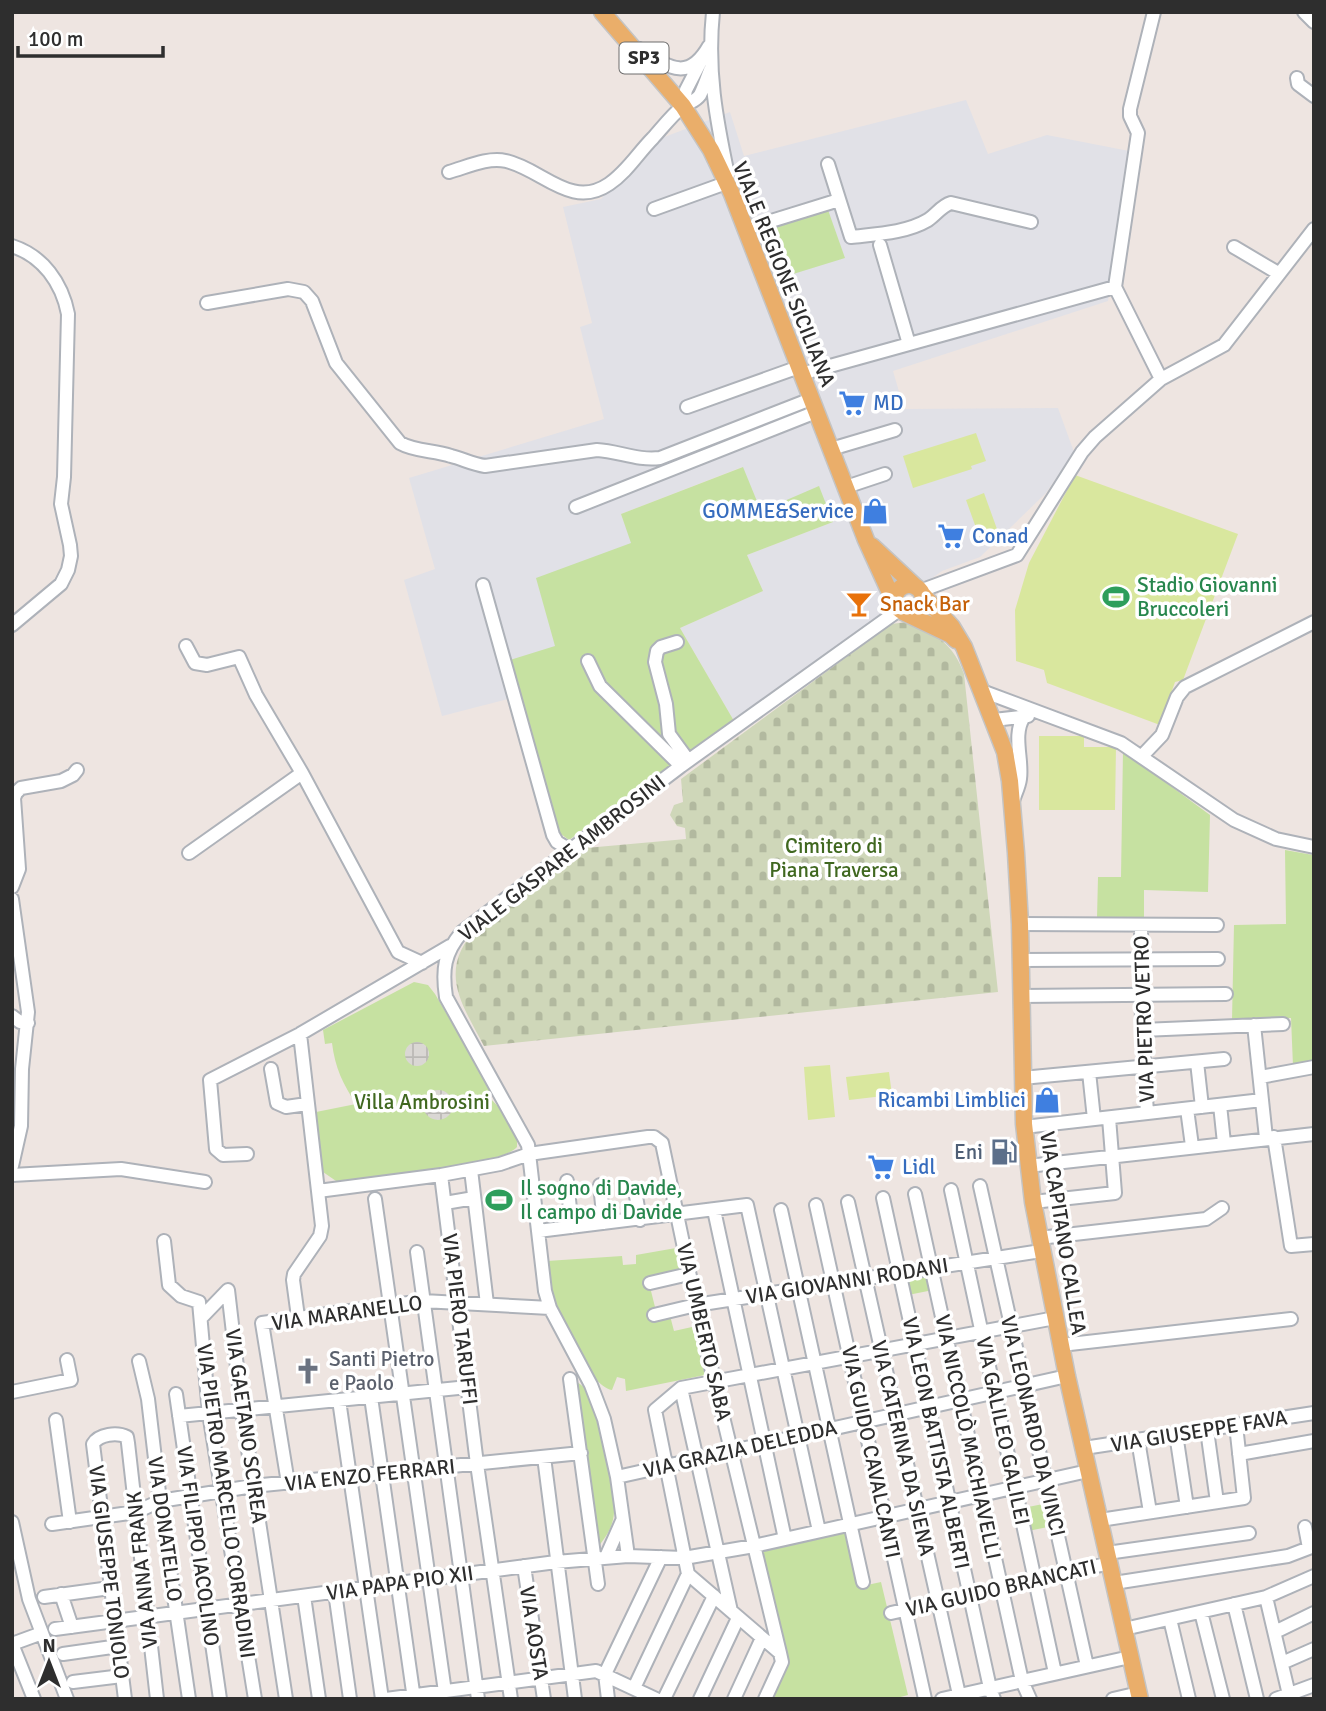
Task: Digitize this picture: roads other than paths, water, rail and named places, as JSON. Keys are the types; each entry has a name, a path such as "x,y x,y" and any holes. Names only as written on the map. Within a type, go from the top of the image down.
{"main road":[{"name":"SP3","path":"602,12 683,106"},
{"name":"VIALE REGIONE SICILIANA","path":"683,106 707,143 729,188 866,540 899,610"},
{"name":"VIA CAPITANO CALLEA","path":"866,540 952,627 964,647 994,719 1004,752 1012,805 1020,924 1024,1127 1033,1202 1067,1377 1139,1696"},
{"path":"899,610 911,614 919,610 923,602 920,592 911,585 898,590 895,598 899,610 951,635 964,647"}],"street":[{"path":"654,209 729,188 710,70 709,45 713,12"},
{"path":"1154,12 1130,109 1130,116 1138,133 1115,287 1161,379"},
{"path":"1304,12 1314,22"},
{"path":"633,45 674,69 694,66 701,60"},
{"path":"683,106 686,90 709,45"},
{"path":"449,172 500,160 526,168 564,190 578,193 594,191 622,174 683,106 699,96 710,70"},
{"path":"1297,79 1297,84 1314,96"},
{"path":"828,164 851,237 892,232 921,223 944,205 951,203 1031,222"},
{"path":"745,229 839,200"},
{"path":"920,592 1017,555 1051,497 1095,437 1161,379 1224,345 1314,229"},
{"path":"880,245 909,344"},
{"path":"12,246 33,256 49,271 63,294 68,314 61,504 71,556 61,583 12,625"},
{"path":"1234,247 1278,274"},
{"path":"687,407 800,370 909,344 1115,287"},
{"path":"207,303 288,289 304,292 313,301 336,363 400,443 418,450 453,456 475,465 597,450 640,459 660,458 814,405"},
{"path":"576,507 814,405"},
{"path":"831,449 895,430"},
{"path":"846,487 885,474"},
{"path":"484,585 553,835 556,842 570,850"},
{"name":"VIALE GASPARE AMBROSINI","path":"624,1556 617,1477 604,1419 592,1385 550,1308 545,1291 528,1145 446,997 444,971 450,946 462,932 684,763 899,610"},
{"path":"1142,756 1162,735 1177,697 1185,687 1314,622"},
{"path":"677,642 657,651 656,668 666,704 669,734 684,763"},
{"path":"186,646 195,663 207,665 239,657 256,695 302,773 398,951 422,962"},
{"path":"588,660 600,686 684,763"},
{"path":"982,691 1021,711"},
{"path":"1012,805 1020,778 1021,711"},
{"path":"994,719 1000,713 1042,713 1121,743 1234,820 1276,839 1314,847"},
{"path":"12,887 19,869 14,799 16,793 21,788 68,778 77,770"},
{"path":"189,853 302,773"},
{"path":"12,899 19,987 28,1023 22,1069 21,1126 12,1166"},
{"path":"1020,924 1217,925"},
{"name":"VIA PIETRO VETRO","path":"1141,925 1143,1068 1147,1113"},
{"path":"247,1154 223,1155 216,1149 210,1080 300,1034 450,946"},
{"path":"1021,960 1218,959"},
{"path":"1021,996 1226,994"},
{"path":"12,1016 20,1022 28,1023"},
{"path":"1142,1030 1283,1024"},
{"path":"1254,1025 1262,1100 1291,1246 1314,1244"},
{"path":"298,1317 293,1280 297,1269 320,1236 322,1216 300,1034"},
{"path":"1022,1077 1224,1059"},
{"path":"1197,1062 1202,1107"},
{"path":"1260,1077 1314,1068"},
{"path":"271,1069 277,1103 286,1107 307,1104"},
{"path":"1089,1072 1094,1119"},
{"path":"1024,1127 1262,1100"},
{"path":"1220,1105 1224,1143"},
{"path":"1187,1109 1192,1146"},
{"path":"1033,1202 1115,1193 1109,1118"},
{"path":"1028,1166 1314,1134"},
{"name":"VIA UMBERTO SABA","path":"318,1191 471,1170 529,1154 654,1137 662,1143 696,1305 780,1653"},
{"path":"12,1175 121,1169 205,1182"},
{"path":"471,1170 488,1304"},
{"name":"VIA PIERO TARUFFI","path":"441,1175 477,1464 511,1699"},
{"path":"567,1181 572,1227"},
{"path":"600,1185 604,1223"},
{"name":"VIA LEONARDO DA VINCI","path":"979,1186 1087,1666"},
{"name":"VIA GALILEO GALILEI","path":"951,1189 1055,1673"},
{"name":"VIA NICCOLÒ MACHIAVELLI","path":"915,1194 1022,1681 1030,1699"},
{"path":"636,1196 640,1220"},
{"path":"445,1203 474,1198"},
{"name":"VIA LEON BATTISTA ALBERTI","path":"883,1198 992,1693"},
{"path":"375,1199 392,1303 445,1695"},
{"name":"VIA CATERINA DA SIENA","path":"848,1202 960,1697"},
{"path":"538,1231 747,1206 820,1531"},
{"name":"VIA GUIDO CAVALCANTI","path":"816,1206 925,1699"},
{"name":"VIA GIOVANNI RODANI","path":"654,1315 696,1305 996,1258 1040,1244 1206,1219 1222,1208"},
{"path":"715,1210 785,1539"},
{"path":"781,1210 863,1582"},
{"name":"VIA PIETRO MARCELLO CORRADINI","path":"164,1241 169,1285 181,1296 199,1302 209,1413 255,1699"},
{"path":"417,1252 478,1693"},
{"path":"650,1283 689,1274"},
{"name":"VIA GAETANO SCIREA","path":"201,1318 228,1290 242,1410 286,1699"},
{"name":"VIA MARANELLO","path":"288,1483 262,1323 392,1303 423,1301 550,1308"},
{"path":"765,1699 782,1661 780,1653 688,1574 655,1410 681,1388 1055,1318"},
{"path":"1061,1345 1291,1319"},
{"path":"12,1392 71,1381 67,1360"},
{"name":"VIA DONATELLO","path":"139,1360 148,1399 160,1501 190,1699"},
{"name":"VIA GRAZIA DELEDDA","path":"617,1477 1067,1377"},
{"path":"570,1379 601,1558 598,1584"},
{"path":"179,1416 468,1387"},
{"path":"681,1388 718,1552 735,1614 700,1699"},
{"name":"VIA FILIPPO IACOLINO","path":"176,1394 220,1699"},
{"path":"371,1397 414,1697"},
{"path":"339,1400 384,1699 478,1693 509,1683 596,1671 656,1699"},
{"name":"VIA GIUSEPPE FAVA","path":"1084,1448 1314,1413"},
{"path":"56,1420 70,1522"},
{"path":"1100,1520 1244,1499 1236,1425"},
{"path":"1207,1430 1217,1503"},
{"name":"VIA ANNA FRANK","path":"93,1444 101,1437 121,1434 127,1437 157,1699"},
{"path":"1176,1434 1187,1507"},
{"path":"1138,1440 1150,1513"},
{"path":"1239,1454 1314,1441"},
{"name":"VIA GIUSEPPE TONIOLO","path":"93,1444 125,1699"},
{"name":"VIA ENZO FERRARI","path":"52,1524 136,1512 160,1501 253,1486 581,1453"},
{"path":"544,1457 575,1699"},
{"name":"VIA PAPA PIO XII","path":"12,1644 48,1631 72,1627 524,1566 624,1556 684,1558 754,1546 1088,1471"},
{"path":"601,1558 622,1521"},
{"name":"VIALE GASPARE AMBROSINI","path":"622,1521 640,1547 656,1557"},
{"path":"12,1522 16,1560 29,1599 48,1631 67,1699"},
{"path":"1114,1583 1288,1556 1309,1548 1305,1527"},
{"name":"VIA GUIDO BRANCATI","path":"891,1613 1066,1574 1109,1558 1249,1533"},
{"path":"608,1699 605,1674 656,1557"},
{"name":"VIA AOSTA","path":"524,1566 544,1699"},
{"path":"634,1688 688,1574"},
{"path":"1124,1629 1266,1597 1314,1576"},
{"path":"44,1597 110,1588"},
{"path":"335,1592 351,1699"},
{"path":"61,1594 72,1627"},
{"path":"304,1596 319,1699"},
{"path":"664,1699 714,1596"},
{"path":"1266,1597 1282,1663 1285,1698 1314,1685"},
{"path":"1234,1604 1257,1699"},
{"path":"1201,1612 1223,1699"},
{"path":"1275,1632 1314,1614"},
{"path":"1170,1619 1189,1699"},
{"path":"734,1699 762,1638"},
{"path":"12,1644 34,1699"},
{"path":"63,1654 119,1646"},
{"path":"1282,1663 1314,1649"},
{"path":"942,1699 992,1693 1022,1681 1130,1657"},
{"path":"73,1682 122,1676"},
{"path":"1113,1699 1139,1696"}],"place":[{"name":"MD","path":"852,403"},
{"name":"GOMME&Service","path":"875,511"},
{"name":"Conad","path":"951,536"},
{"name":"Stadio Giovanni Bruccoleri","path":"1116,597"},
{"name":"Snack Bar","path":"859,604"},
{"name":"Ricambi Limblici","path":"1047,1100"},
{"name":"Eni","path":"1004,1152"},
{"name":"Lidl","path":"881,1167"},
{"name":"Il sogno di Davide, Il campo di Davide","path":"499,1200"},
{"name":"Santi Pietro e Paolo","path":"308,1371"}],"park label":[{"name":"Cimitero di Piana Traversa","path":"834,858"},
{"name":"Villa Ambrosini","path":"422,1102"}]}
